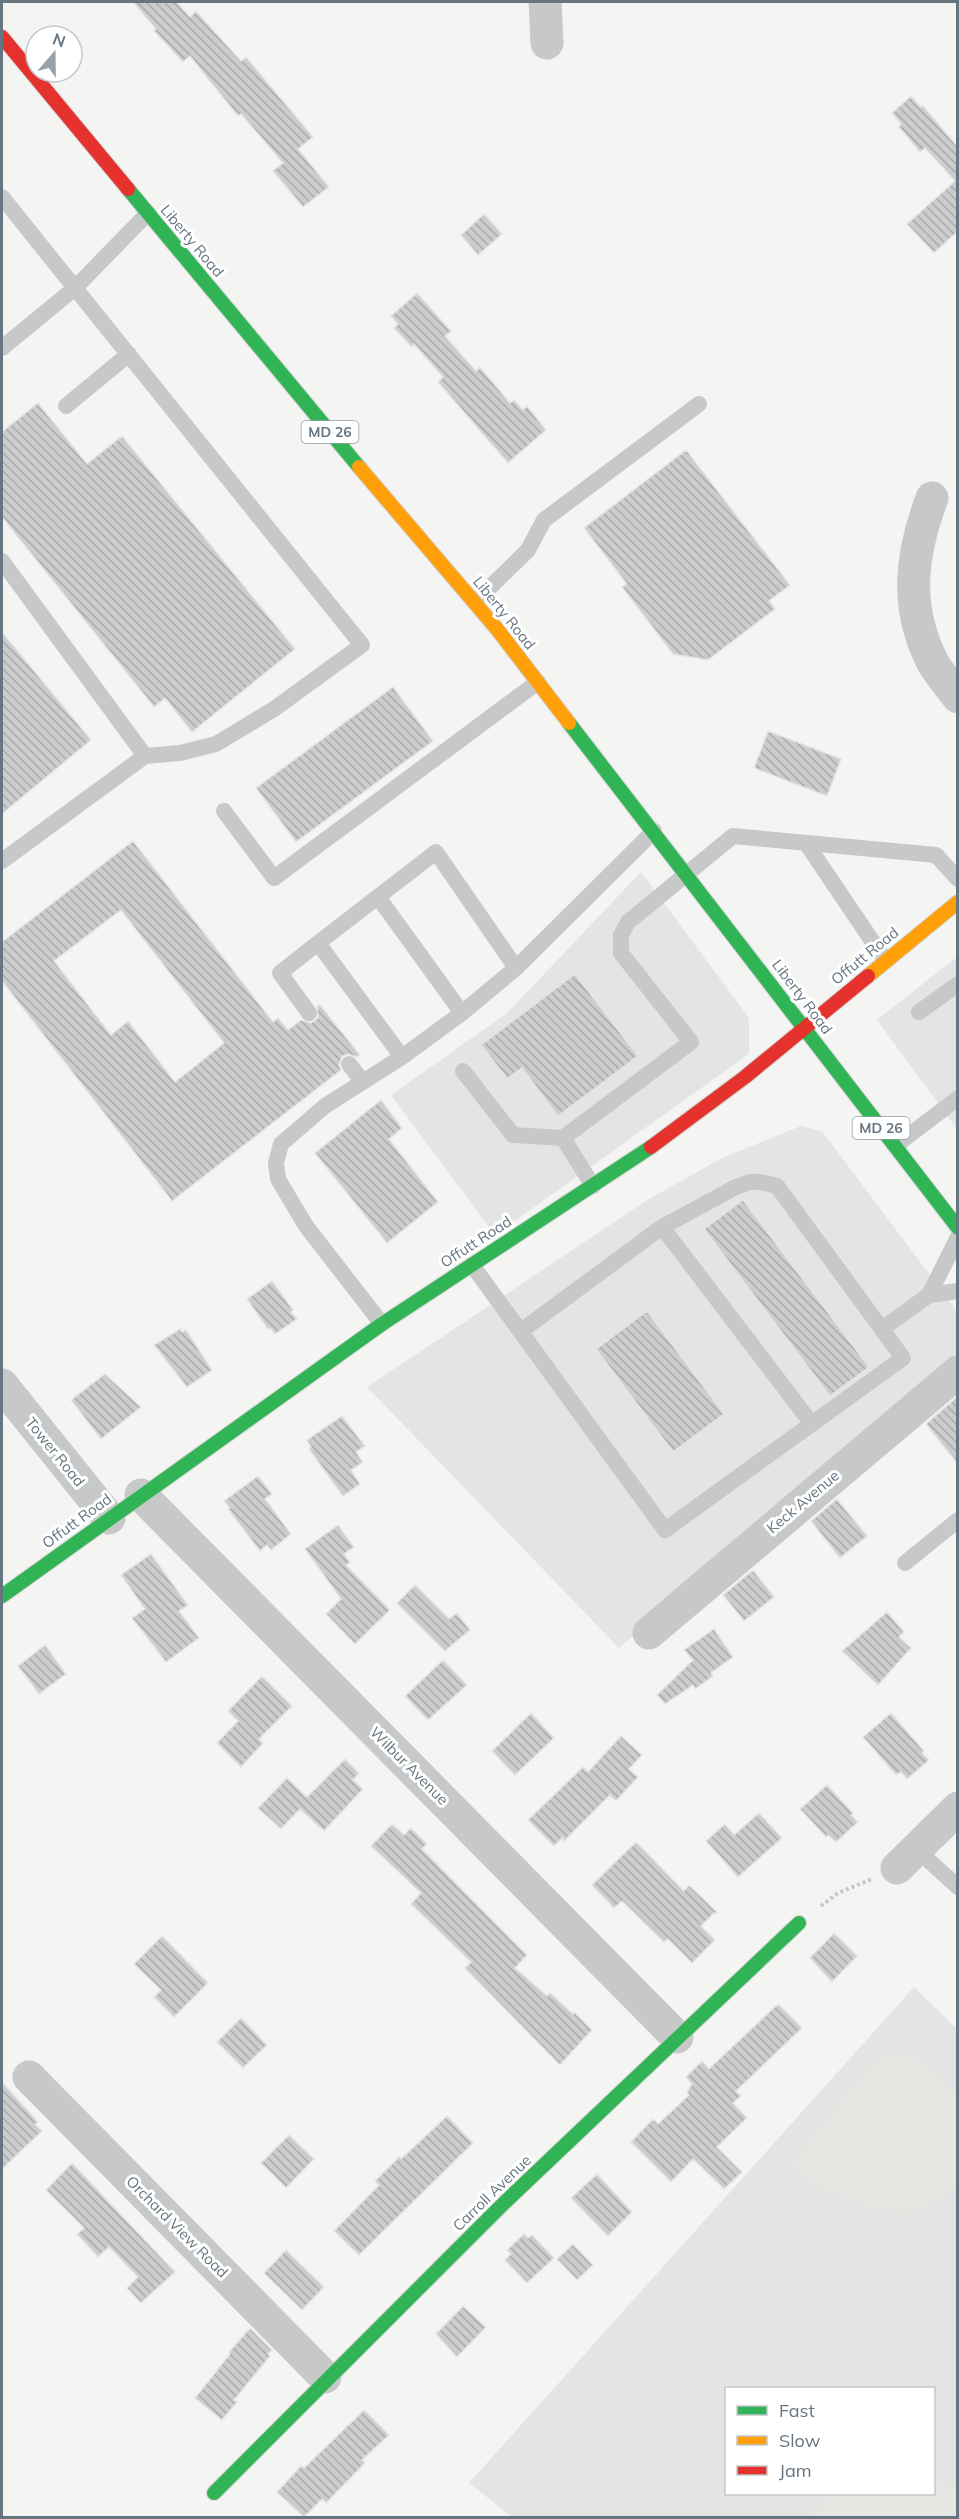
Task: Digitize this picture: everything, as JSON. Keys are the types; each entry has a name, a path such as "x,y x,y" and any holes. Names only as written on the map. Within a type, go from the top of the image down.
{"street":[{"path":"545,2 547,43"},
{"name":"Liberty Road","path":"2,37 294,390 475,602 654,831 957,1228"},
{"path":"932,498 916,551 912,575 916,610 922,637 934,664 957,697"},
{"name":"Offutt Road","path":"2,1596 382,1324 660,1141 745,1077 957,902"},
{"name":"Keck Avenue","path":"649,1633 957,1372"},
{"name":"Tower Road","path":"2,1385 109,1518"},
{"name":"Wilbur Avenue","path":"141,1496 678,2037"},
{"path":"907,1859 957,1808"},
{"name":"Carroll Avenue","path":"214,2493 325,2377 799,1923"},
{"name":"Orchard View Road","path":"29,2077 325,2377"}],"lane":[{"path":"2,197 362,645 274,709 216,744 180,753 145,756 2,861"},
{"path":"2,348 75,288 147,213"},
{"path":"66,406 129,354"},
{"path":"475,602 528,550 544,520 699,404"},
{"path":"2,561 145,756"},
{"path":"224,811 274,878 538,682"},
{"path":"382,1324 306,1226 278,1179 276,1163 281,1144 326,1106 402,1057 462,1013 516,968 654,831"},
{"path":"463,1071 513,1135 563,1138 691,1042 621,953 621,935 628,921 733,836 936,855 957,879"},
{"path":"806,843 885,960"},
{"path":"309,1013 280,973 436,852 516,968"},
{"path":"378,897 462,1013"},
{"path":"318,943 402,1057"},
{"path":"919,1012 957,984"},
{"path":"349,1064 363,1082"},
{"path":"895,1146 957,1098"},
{"path":"563,1138 593,1186"},
{"path":"472,1265 665,1530 903,1358 777,1186 761,1182 750,1182 736,1187 662,1227 521,1331"},
{"path":"662,1227 812,1424"},
{"path":"929,1295 957,1237"},
{"path":"882,1329 929,1295 957,1291"},
{"path":"905,1563 957,1520"},
{"path":"907,1859 957,1887"}],"path":[{"path":"799,1923 838,1893 907,1859"}],"shaded area":[{"path":"641,872 749,1018 749,1054 495,1235 391,1095 506,1014"},
{"path":"957,957 957,1129 877,1020"},
{"path":"801,1126 822,1131 957,1311 957,1364 619,1648 367,1387 649,1199 722,1158"},
{"path":"914,1987 957,2029 957,2517 512,2517 469,2483"},
{"path":"879,2054 913,2054 957,2092 957,2188 928,2207 896,2215 872,2210 832,2194 811,2183 790,2162"},
{"path":"935,2477 947,2481 957,2488 957,2517 811,2517 824,2499 831,2495 935,2495"}],"building":[{"path":"133,2 177,2 190,17 196,11 241,61 246,57 313,137 298,149 329,187 303,207 273,171 283,163 241,114 238,116 190,56 183,62 154,31 156,29"},
{"path":"911,96 921,107 923,106 957,146 957,232 934,253 907,224 955,181 925,148 920,152 899,127 901,124 892,113"},
{"path":"484,214 502,234 478,255 461,235"},
{"path":"417,293 451,331 445,336 476,371 480,367 510,403 514,400 523,410 527,406 546,430 508,463 438,382 443,377 414,344 412,347 394,328 398,324 391,316"},
{"path":"38,403 87,464 122,436 295,649 192,732 165,698 154,707 2,517 2,432"},
{"path":"686,450 790,585 769,601 775,609 708,660 673,654 622,587 627,584 584,528"},
{"path":"2,632 91,740 2,814"},
{"path":"393,687 433,741 296,842 256,788"},
{"path":"768,731 841,759 827,796 754,768"},
{"path":"133,841 273,1022 278,1018 288,1030 301,1020 311,1023 318,1018 317,1007 320,1005 360,1055 357,1057 348,1054 342,1056 339,1065 341,1070 172,1201 2,981 2,942","holes":["121,910 224,1043 175,1082 128,1021 111,1035 54,961"]},
{"path":"575,974 638,1056 558,1116 522,1068 507,1079 481,1045"},
{"path":"381,1100 402,1128 389,1139 438,1202 387,1243 315,1153"},
{"path":"743,1200 869,1367 830,1396 704,1229"},
{"path":"272,1281 297,1319 275,1334 270,1328 268,1329 247,1299"},
{"path":"647,1311 724,1414 673,1452 596,1349"},
{"path":"180,1329 182,1332 186,1330 212,1370 187,1387 154,1345"},
{"path":"105,1374 141,1407 101,1439 71,1400"},
{"path":"957,1397 957,1463 926,1424"},
{"path":"342,1416 365,1446 356,1452 363,1462 351,1470 360,1484 343,1496 309,1449 311,1447 307,1440"},
{"path":"258,1476 272,1494 265,1499 291,1534 271,1550 267,1545 260,1551 224,1501"},
{"path":"837,1499 867,1536 840,1558 811,1521"},
{"path":"338,1525 354,1547 344,1554 350,1562 346,1565 390,1610 355,1644 326,1614 341,1599 305,1549"},
{"path":"151,1554 188,1605 179,1611 199,1638 166,1662 132,1618 145,1609 121,1575"},
{"path":"753,1570 774,1597 744,1621 723,1595"},
{"path":"415,1585 449,1619 457,1613 470,1630 445,1651 397,1603"},
{"path":"887,1612 904,1632 899,1637 911,1648 878,1685 842,1651"},
{"path":"714,1629 733,1657 711,1673 713,1676 695,1689 693,1685 665,1704 657,1695 693,1660 684,1650"},
{"path":"45,1645 66,1674 39,1694 18,1666"},
{"path":"443,1660 467,1685 428,1720 405,1696"},
{"path":"262,1676 292,1706 259,1739 263,1743 241,1767 217,1743 238,1721 228,1711"},
{"path":"531,1713 554,1738 515,1775 492,1751"},
{"path":"891,1713 929,1760 907,1779 901,1772 896,1775 863,1737"},
{"path":"621,1736 642,1755 629,1769 638,1777 616,1801 610,1795 564,1841 562,1838 554,1846 528,1820 583,1767 588,1772"},
{"path":"345,1759 359,1773 353,1780 363,1789 324,1831 300,1809 281,1829 258,1808 287,1778 307,1797"},
{"path":"827,1785 853,1813 851,1815 858,1822 836,1842 828,1835 826,1837 800,1809"},
{"path":"759,1813 782,1838 738,1877 706,1841 725,1824 734,1835"},
{"path":"392,1824 404,1835 411,1828 427,1844 422,1849 527,1955 515,1968 547,1996 550,1993 573,2014 574,2012 592,2030 560,2065 465,1968 471,1962 411,1904 421,1893 371,1846"},
{"path":"636,1842 684,1891 689,1885 718,1913 714,1913 701,1926 715,1940 692,1963 668,1939 664,1942 622,1901 614,1908 592,1885"},
{"path":"834,1933 857,1956 832,1982 810,1958"},
{"path":"162,1936 208,1983 174,2017 154,1997 161,1990 134,1964"},
{"path":"778,2004 802,2028 736,2091 741,2096 733,2103 747,2118 717,2147 742,2172 724,2189 693,2159 671,2182 631,2142 653,2119 658,2124 689,2095 687,2092 692,2084 686,2077 702,2061 709,2069"},
{"path":"241,2018 267,2045 243,2068 217,2042"},
{"path":"2,2082 38,2122 35,2124 42,2131 2,2169"},
{"path":"447,2116 473,2143 359,2255 334,2231 379,2185 375,2181"},
{"path":"289,2135 314,2159 286,2188 261,2163"},
{"path":"72,2163 175,2272 141,2303 127,2288 138,2277 109,2247 98,2257 77,2234 84,2228 46,2190"},
{"path":"597,2174 632,2212 608,2236 571,2198"},
{"path":"524,2234 528,2238 532,2235 554,2258 527,2283 505,2260 511,2254 507,2250"},
{"path":"573,2244 593,2265 577,2280 557,2259"},
{"path":"286,2250 324,2287 302,2310 264,2273"},
{"path":"463,2306 486,2327 457,2357 436,2334"},
{"path":"250,2328 272,2350 268,2354 270,2356 234,2400 237,2402 222,2420 195,2398"},
{"path":"364,2410 389,2435 362,2460 365,2463 326,2503 322,2499 304,2517 277,2492 301,2466 304,2468"}],"traffic: fast":[{"path":"128,189 359,467"},
{"path":"569,723 958,1228"},
{"path":"2,1596 382,1324 651,1147"},
{"path":"214,2493 503,2204 799,1923"}],"traffic: slow":[{"path":"359,467 497,629 569,723"},
{"path":"868,976 958,902"}],"traffic: jam":[{"path":"2,37 128,189"},
{"path":"651,1147 745,1077 868,976"}]}
